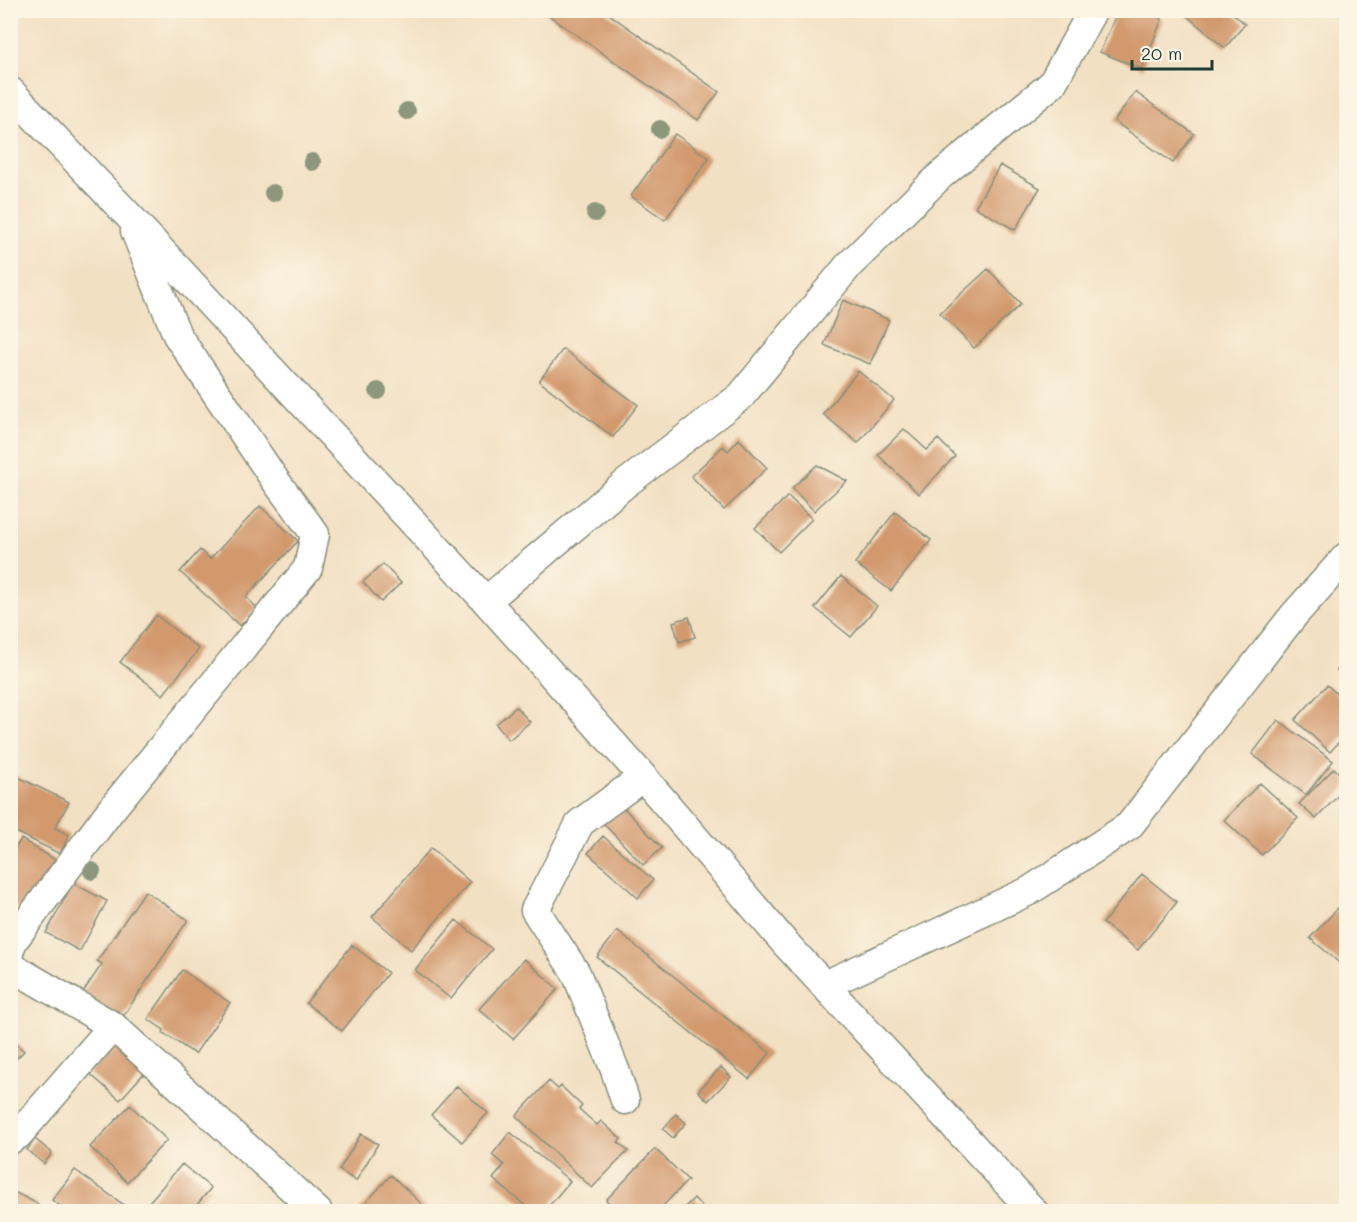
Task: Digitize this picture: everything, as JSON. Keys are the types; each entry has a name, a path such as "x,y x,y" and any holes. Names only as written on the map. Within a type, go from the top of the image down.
{"street":[{"path":"486,602 625,484 741,396 849,265 941,175 1052,84 1093,10"},
{"path":"10,91 129,216 486,602 642,777 785,943 1034,1212"},
{"path":"10,949 13,941 110,811 308,568 315,534 275,480 177,335 129,216"},
{"path":"825,985 1029,891 1129,826 1294,615 1347,557"},
{"path":"625,1100 576,974 535,910 580,823 642,777"},
{"path":"10,960 12,967 113,1026 318,1212"},
{"path":"10,1140 18,1135 113,1026"}],"building":[{"path":"541,10 603,10 719,92 698,120"},
{"path":"1118,10 1141,10 1162,19 1142,69 1100,52"},
{"path":"1180,10 1229,10 1245,24 1225,48"},
{"path":"1135,92 1194,134 1173,163 1114,121"},
{"path":"675,134 709,158 665,220 631,196"},
{"path":"1000,165 1040,188 1015,230 975,207"},
{"path":"988,269 1021,304 974,348 940,313"},
{"path":"843,300 889,320 870,364 824,345"},
{"path":"563,349 638,405 613,437 539,381"},
{"path":"858,371 894,400 858,443 823,414"},
{"path":"904,429 927,450 938,439 955,456 919,494 878,455"},
{"path":"739,439 767,468 724,510 691,476 723,446 728,451"},
{"path":"817,465 847,481 814,511 792,488"},
{"path":"788,496 812,519 779,552 755,528"},
{"path":"260,506 298,541 246,597 257,608 240,626 180,572 200,550 210,559"},
{"path":"895,512 931,540 891,591 855,563"},
{"path":"383,564 401,583 381,602 363,582"},
{"path":"841,576 877,606 851,637 815,608"},
{"path":"156,615 199,649 163,695 120,662"},
{"path":"689,617 695,637 679,642 673,622"},
{"path":"1346,658 1346,677 1337,670"},
{"path":"1327,685 1346,702 1346,734 1330,752 1295,720"},
{"path":"516,707 530,722 509,740 496,724"},
{"path":"1278,720 1333,761 1306,795 1252,754"},
{"path":"1334,768 1346,780 1346,787 1316,819 1299,804"},
{"path":"10,773 69,802 55,828 69,835 60,854 10,829"},
{"path":"1260,783 1298,818 1262,855 1224,820"},
{"path":"621,805 662,848 643,865 602,822"},
{"path":"603,836 653,880 638,898 588,853"},
{"path":"21,839 59,862 28,914 10,904 10,856"},
{"path":"431,848 470,882 411,950 372,917"},
{"path":"1142,874 1177,902 1138,950 1103,923"},
{"path":"73,883 107,901 80,951 46,933"},
{"path":"145,891 188,920 120,1021 81,995 102,964 97,961"},
{"path":"1338,908 1346,916 1346,963 1343,966 1310,938"},
{"path":"456,920 492,949 451,999 415,970"},
{"path":"617,931 770,1053 749,1079 597,957"},
{"path":"352,945 388,973 342,1031 306,1003"},
{"path":"524,959 558,989 513,1039 479,1009"},
{"path":"182,970 230,1003 195,1054 163,1033 164,1030 148,1019"},
{"path":"10,1038 24,1051 10,1065"},
{"path":"115,1044 146,1071 120,1100 89,1073"},
{"path":"721,1067 731,1077 708,1101 698,1091"},
{"path":"549,1081 558,1089 561,1086 582,1106 579,1109 597,1125 601,1121 621,1139 618,1142 628,1151 592,1188 516,1116"},
{"path":"457,1086 488,1113 462,1142 431,1115"},
{"path":"130,1105 167,1140 127,1182 90,1147"},
{"path":"676,1114 686,1123 673,1138 663,1129"},
{"path":"510,1132 570,1181 544,1212 533,1212 493,1179 504,1165 492,1155"},
{"path":"361,1134 378,1144 356,1181 339,1170"},
{"path":"35,1139 52,1153 44,1164 27,1150"},
{"path":"655,1149 688,1180 657,1212 618,1212 606,1200"},
{"path":"182,1164 211,1188 191,1212 149,1212 144,1208"},
{"path":"75,1170 124,1205 119,1212 69,1212 52,1200"},
{"path":"391,1175 427,1209 426,1212 357,1212"},
{"path":"10,1190 38,1204 34,1212 10,1212"},
{"path":"694,1198 707,1212 680,1212"}]}
